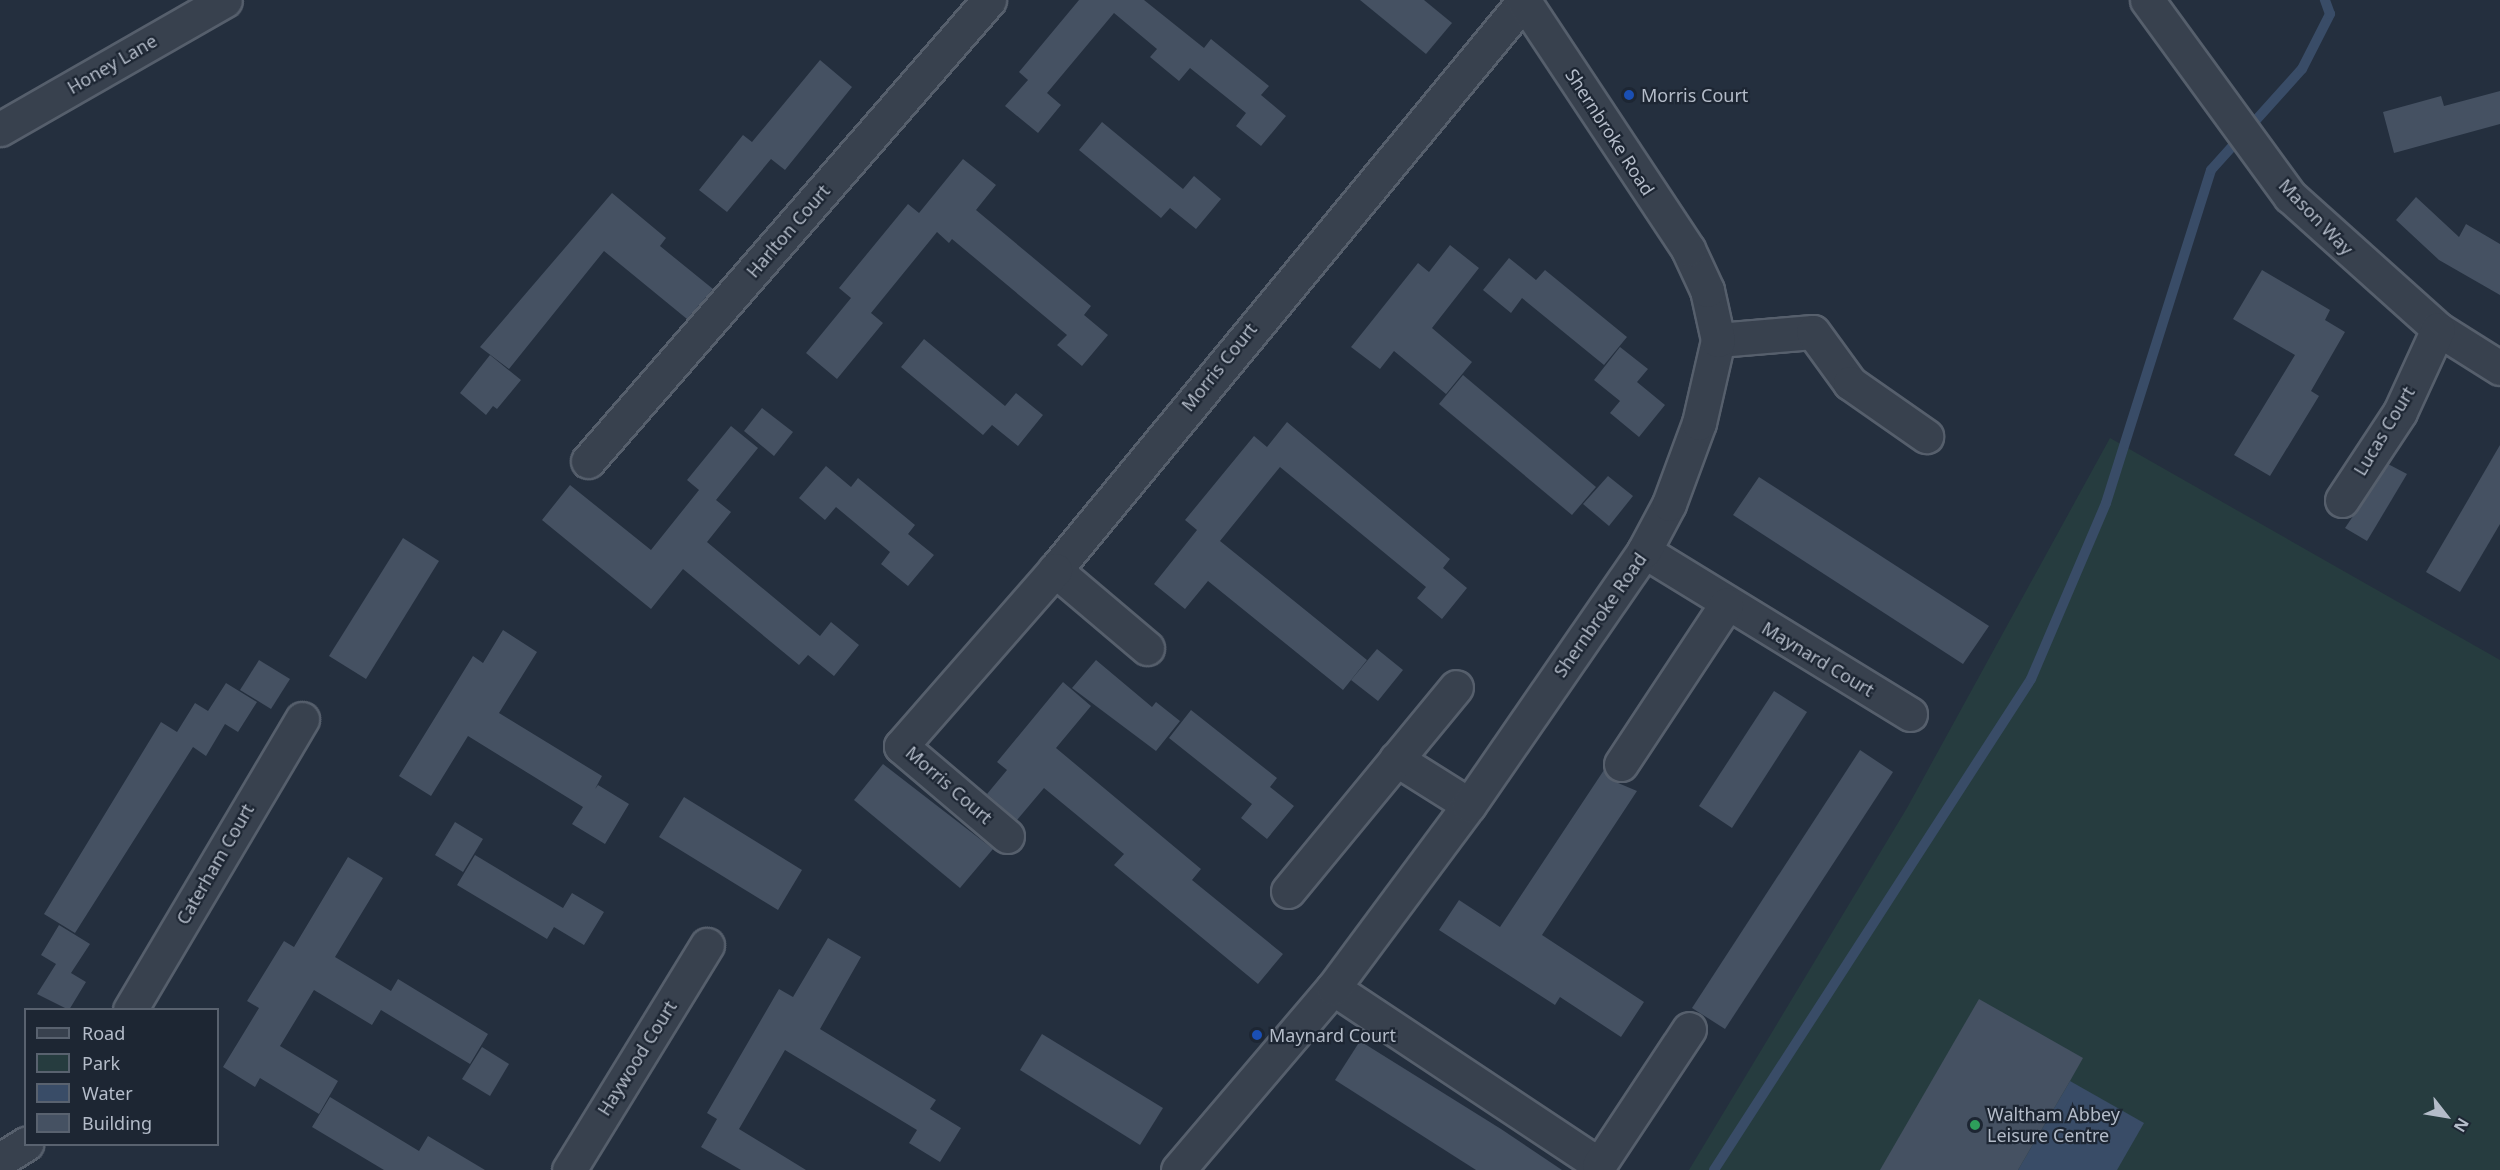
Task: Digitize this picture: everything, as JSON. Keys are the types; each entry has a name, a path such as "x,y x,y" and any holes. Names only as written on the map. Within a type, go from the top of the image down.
{"street":[{"name":"Honey Lane","path":"0,129 225,0"},
{"name":"Harlton Court","path":"588,461 989,0"},
{"name":"Shernbroke Road","path":"1178,1170 1333,988 1468,805 1644,551 1669,504 1699,423 1718,340 1707,290 1688,249 1524,0"},
{"name":"Morris Court","path":"1007,836 901,746 1055,570 1524,0"},
{"name":"Mason Way","path":"2147,0 2290,196 2438,329 2500,368"},
{"name":"Lucas Court","path":"2342,500 2400,412 2438,329"},
{"path":"1718,340 1813,332 1850,383 1926,436"},
{"name":"Maynard Court","path":"1644,551 1726,605 1910,714"},
{"path":"1055,570 1147,648"},
{"path":"1621,765 1726,605"},
{"path":"1288,891 1456,687"},
{"name":"Caterham Court","path":"131,1008 302,719"},
{"path":"1396,759 1468,805"},
{"name":"Haywood Court","path":"569,1170 706,945"},
{"path":"1333,988 1599,1165 1689,1029"},
{"path":"0,1160 24,1145"}],"green space":[{"path":"2110,438 2500,660 2500,1170 1689,1170 1907,808"}],"water":[{"path":"2070,1081 2144,1123 2117,1170 2018,1170"}],"building":[{"path":"1079,0 1144,0 1204,48 1211,39 1269,86 1261,95 1286,116 1261,146 1236,126 1246,113 1190,68 1179,81 1150,57 1157,49 1114,13 1047,93 1061,105 1038,133 1005,106 1028,80 1019,72"},
{"path":"1360,0 1424,0 1452,23 1426,54"},
{"path":"820,60 852,87 785,170 771,159 727,212 699,190 743,135 752,142"},
{"path":"2500,91 2500,124 2394,153 2383,112 2441,96 2444,106"},
{"path":"1102,122 1183,189 1194,176 1221,199 1196,229 1170,208 1161,218 1079,150"},
{"path":"963,159 996,185 976,210 1091,306 1084,315 1108,335 1082,366 1057,345 1067,335 952,239 949,243 937,232 871,313 883,323 837,379 806,353 851,298 839,288 908,204 919,213"},
{"path":"612,193 666,238 660,246 713,289 687,319 604,251 509,369 480,347"},
{"path":"2416,197 2459,237 2466,224 2500,244 2500,295 2439,260 2396,220"},
{"path":"1450,245 1479,268 1432,328 1472,362 1446,394 1394,351 1380,369 1351,347 1418,263 1429,272"},
{"path":"1509,258 1536,280 1545,270 1627,337 1604,365 1522,298 1511,313 1483,290"},
{"path":"2262,270 2330,310 2325,320 2345,332 2311,391 2319,396 2270,476 2234,455 2295,355 2233,319"},
{"path":"924,339 1005,406 1016,393 1043,415 1018,446 992,425 983,435 901,367"},
{"path":"1620,347 1648,369 1637,382 1665,405 1639,437 1610,413 1620,401 1594,380"},
{"path":"490,355 521,380 497,409 493,406 486,415 460,393"},
{"path":"1463,375 1596,487 1572,515 1439,404"},
{"path":"762,408 793,432 774,456 744,431"},
{"path":"1287,422 1450,559 1443,568 1467,588 1442,619 1417,598 1426,587 1280,467 1220,541 1367,660 1343,690 1208,581 1185,609 1154,584 1197,530 1185,520 1254,436 1267,447"},
{"path":"731,426 758,448 716,500 731,512 707,542 820,636 831,622 859,645 834,676 808,655 799,665 683,569 651,609 542,520 570,485 651,550 699,490 687,480"},
{"path":"2500,445 2500,524 2460,592 2426,572"},
{"path":"2388,464 2407,474 2367,541 2345,528"},
{"path":"826,466 851,487 858,478 915,525 908,534 934,555 908,586 881,564 890,552 836,507 825,520 799,498"},
{"path":"1608,476 1633,496 1609,526 1583,504"},
{"path":"1759,477 1989,626 1963,664 1733,515"},
{"path":"403,538 439,561 366,679 329,656"},
{"path":"503,630 537,652 499,713 602,776 595,789 598,785 629,804 605,844 572,824 583,807 468,736 431,796 399,776 473,656 483,663"},
{"path":"1377,649 1403,670 1378,701 1351,680"},
{"path":"259,660 290,679 271,709 240,690"},
{"path":"1096,660 1152,707 1156,702 1180,721 1156,751 1072,688"},
{"path":"1063,682 1091,706 1056,748 1201,869 1192,880 1283,954 1258,984 1114,865 1124,854 1044,788 1017,820 987,794 1007,770 997,762"},
{"path":"226,683 257,702 238,732 225,724 206,756 193,747 75,933 44,914 161,722 177,732 195,703 208,711"},
{"path":"1774,691 1807,712 1732,828 1699,806"},
{"path":"1191,710 1277,778 1270,787 1294,806 1267,839 1241,818 1252,804 1169,738"},
{"path":"1860,750 1893,772 1725,1029 1692,1008"},
{"path":"883,764 993,849 960,888 854,800"},
{"path":"1604,770 1611,780 1637,791 1542,935 1644,1002 1621,1037 1560,997 1555,1005 1439,930 1459,900 1500,927"},
{"path":"684,797 802,870 778,910 659,837"},
{"path":"455,822 483,839 463,872 435,855"},
{"path":"475,855 563,908 572,893 604,912 584,945 554,927 547,939 457,885"},
{"path":"348,857 383,878 335,957 391,991 398,979 488,1034 470,1064 381,1010 372,1025 314,990 280,1046 338,1081 319,1114 260,1078 255,1087 223,1067 259,1008 247,1001 284,941 294,947"},
{"path":"59,925 90,944 71,973 86,982 70,1008 65,1008 37,994 56,964 41,955"},
{"path":"828,938 861,957 820,1029 936,1100 930,1109 961,1128 940,1162 909,1143 917,1130 785,1050 739,1129 806,1170 741,1170 701,1147 717,1119 707,1113 779,989 793,997"},
{"name":"Waltham Abbey Leisure Centre","path":"1979,999 2083,1058 2070,1081 2018,1170 1880,1170"},
{"path":"1042,1034 1163,1108 1140,1145 1020,1070"},
{"path":"1360,1041 1562,1170 1476,1170 1335,1080"},
{"path":"482,1047 509,1064 490,1096 462,1079"},
{"path":"330,1097 419,1151 428,1136 485,1170 384,1170 312,1127"}],"waterway":[{"path":"1714,1170 2031,679 2106,503 2211,170 2302,69 2330,14 2325,0"}],"place":[{"name":"Morris Court","path":"1629,95"},
{"name":"Maynard Court","path":"1257,1035"},
{"name":"Waltham Abbey Leisure Centre","path":"1975,1125"}]}
